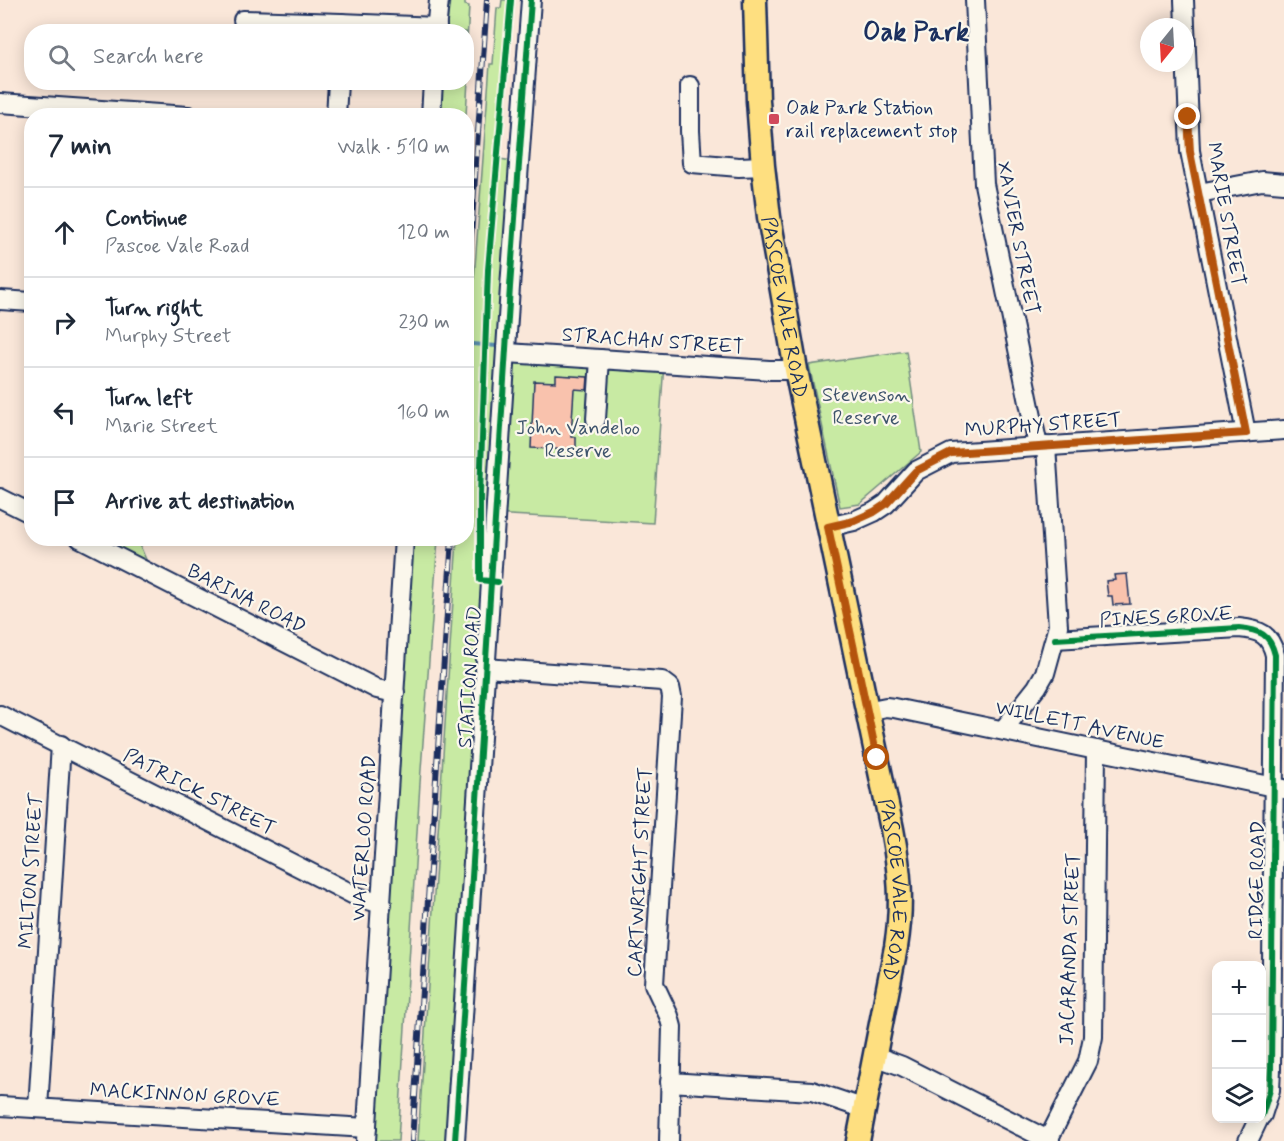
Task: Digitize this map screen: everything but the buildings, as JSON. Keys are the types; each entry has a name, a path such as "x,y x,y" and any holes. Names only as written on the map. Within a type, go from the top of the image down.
{"main road":[{"name":"PASCOE VALE ROAD","path":"755,0 763,166 771,228 796,370 892,829 901,888 897,940 858,1141"}],"street":[{"path":"436,24 438,0"},
{"name":"STATION ROAD","path":"455,1141 531,0"},
{"name":"XAVIER STREET","path":"975,0 984,184 1042,446 1057,609 1055,639 1045,673 1037,687 1003,730"},
{"name":"MARIE STREET","path":"1184,0 1190,152 1246,433"},
{"path":"243,20 299,24"},
{"path":"690,86 692,164 763,166"},
{"path":"336,108 338,90"},
{"path":"431,108 433,90"},
{"path":"0,103 72,108"},
{"path":"1198,194 1262,181 1284,183"},
{"path":"0,300 24,302"},
{"name":"STRACHAN STREET","path":"507,353 796,370"},
{"path":"596,419 600,359"},
{"name":"MURPHY STREET","path":"828,527 854,521 874,512 886,504 916,471 951,453 1284,430"},
{"path":"0,498 24,510"},
{"name":"BARINA ROAD","path":"96,546 377,688 395,693"},
{"name":"WATERLOO ROAD","path":"367,1134 404,546"},
{"name":"PINES GROVE","path":"1055,639 1239,628 1266,634 1275,655 1279,788"},
{"name":"CARTWRIGHT STREET","path":"485,668 662,681 670,687 672,697 654,984 672,1027 670,1082"},
{"name":"WILLETT AVENUE","path":"866,711 886,707 894,708 1279,788"},
{"name":"PATRICK STREET","path":"0,715 357,897 381,904"},
{"name":"MILTON STREET","path":"38,1108 61,745"},
{"name":"JACARANDA STREET","path":"1049,1141 1088,1061 1093,1037 1096,750"},
{"name":"RIDGE ROAD","path":"1266,1102 1270,1090 1271,1069 1279,788"},
{"path":"875,1056 902,1066 1049,1141"},
{"path":"669,1141 670,1082 812,1091 865,1109"},
{"name":"MACKINNON GROVE","path":"0,1106 367,1134"},
{"name":"RIDGE ROAD","path":"1248,1141 1258,1123"}],"green space":[{"path":"450,0 465,0 465,5 469,6 468,24 447,24"},
{"path":"502,0 513,0 500,159 512,161 448,1141 418,1141 457,546 474,546 474,280 490,64 493,64 497,8 501,8"},
{"path":"440,90 467,90 466,108 438,108"},
{"name":"Stevenson Reserve","path":"906,351 921,452 860,504 840,507 809,365"},
{"name":"John Vandeloo Reserve","path":"501,355 664,363 653,523 491,514"},
{"path":"109,546 141,546 148,564"},
{"path":"411,546 437,546 398,1141 373,1141"}],"waterway":[{"path":"474,344 497,346"}],"railway":[{"path":"474,192 487,0"},
{"path":"412,1141 451,546"}],"cycle path":[{"path":"498,582 480,580 480,495 488,270 511,0"},
{"path":"455,1141 510,287 531,0"},
{"path":"1055,639 1239,628 1263,634 1273,648 1275,655 1271,1069 1270,1090 1266,1102"}],"place":[{"name":"Oak Park Station rail replacement stop","path":"774,119"}],"district":[{"name":"Oak Park","path":"916,31"}],"route":[{"path":"877,758 828,527 869,516 886,504 916,471 951,453 1246,433 1190,152 1188,117"}]}
